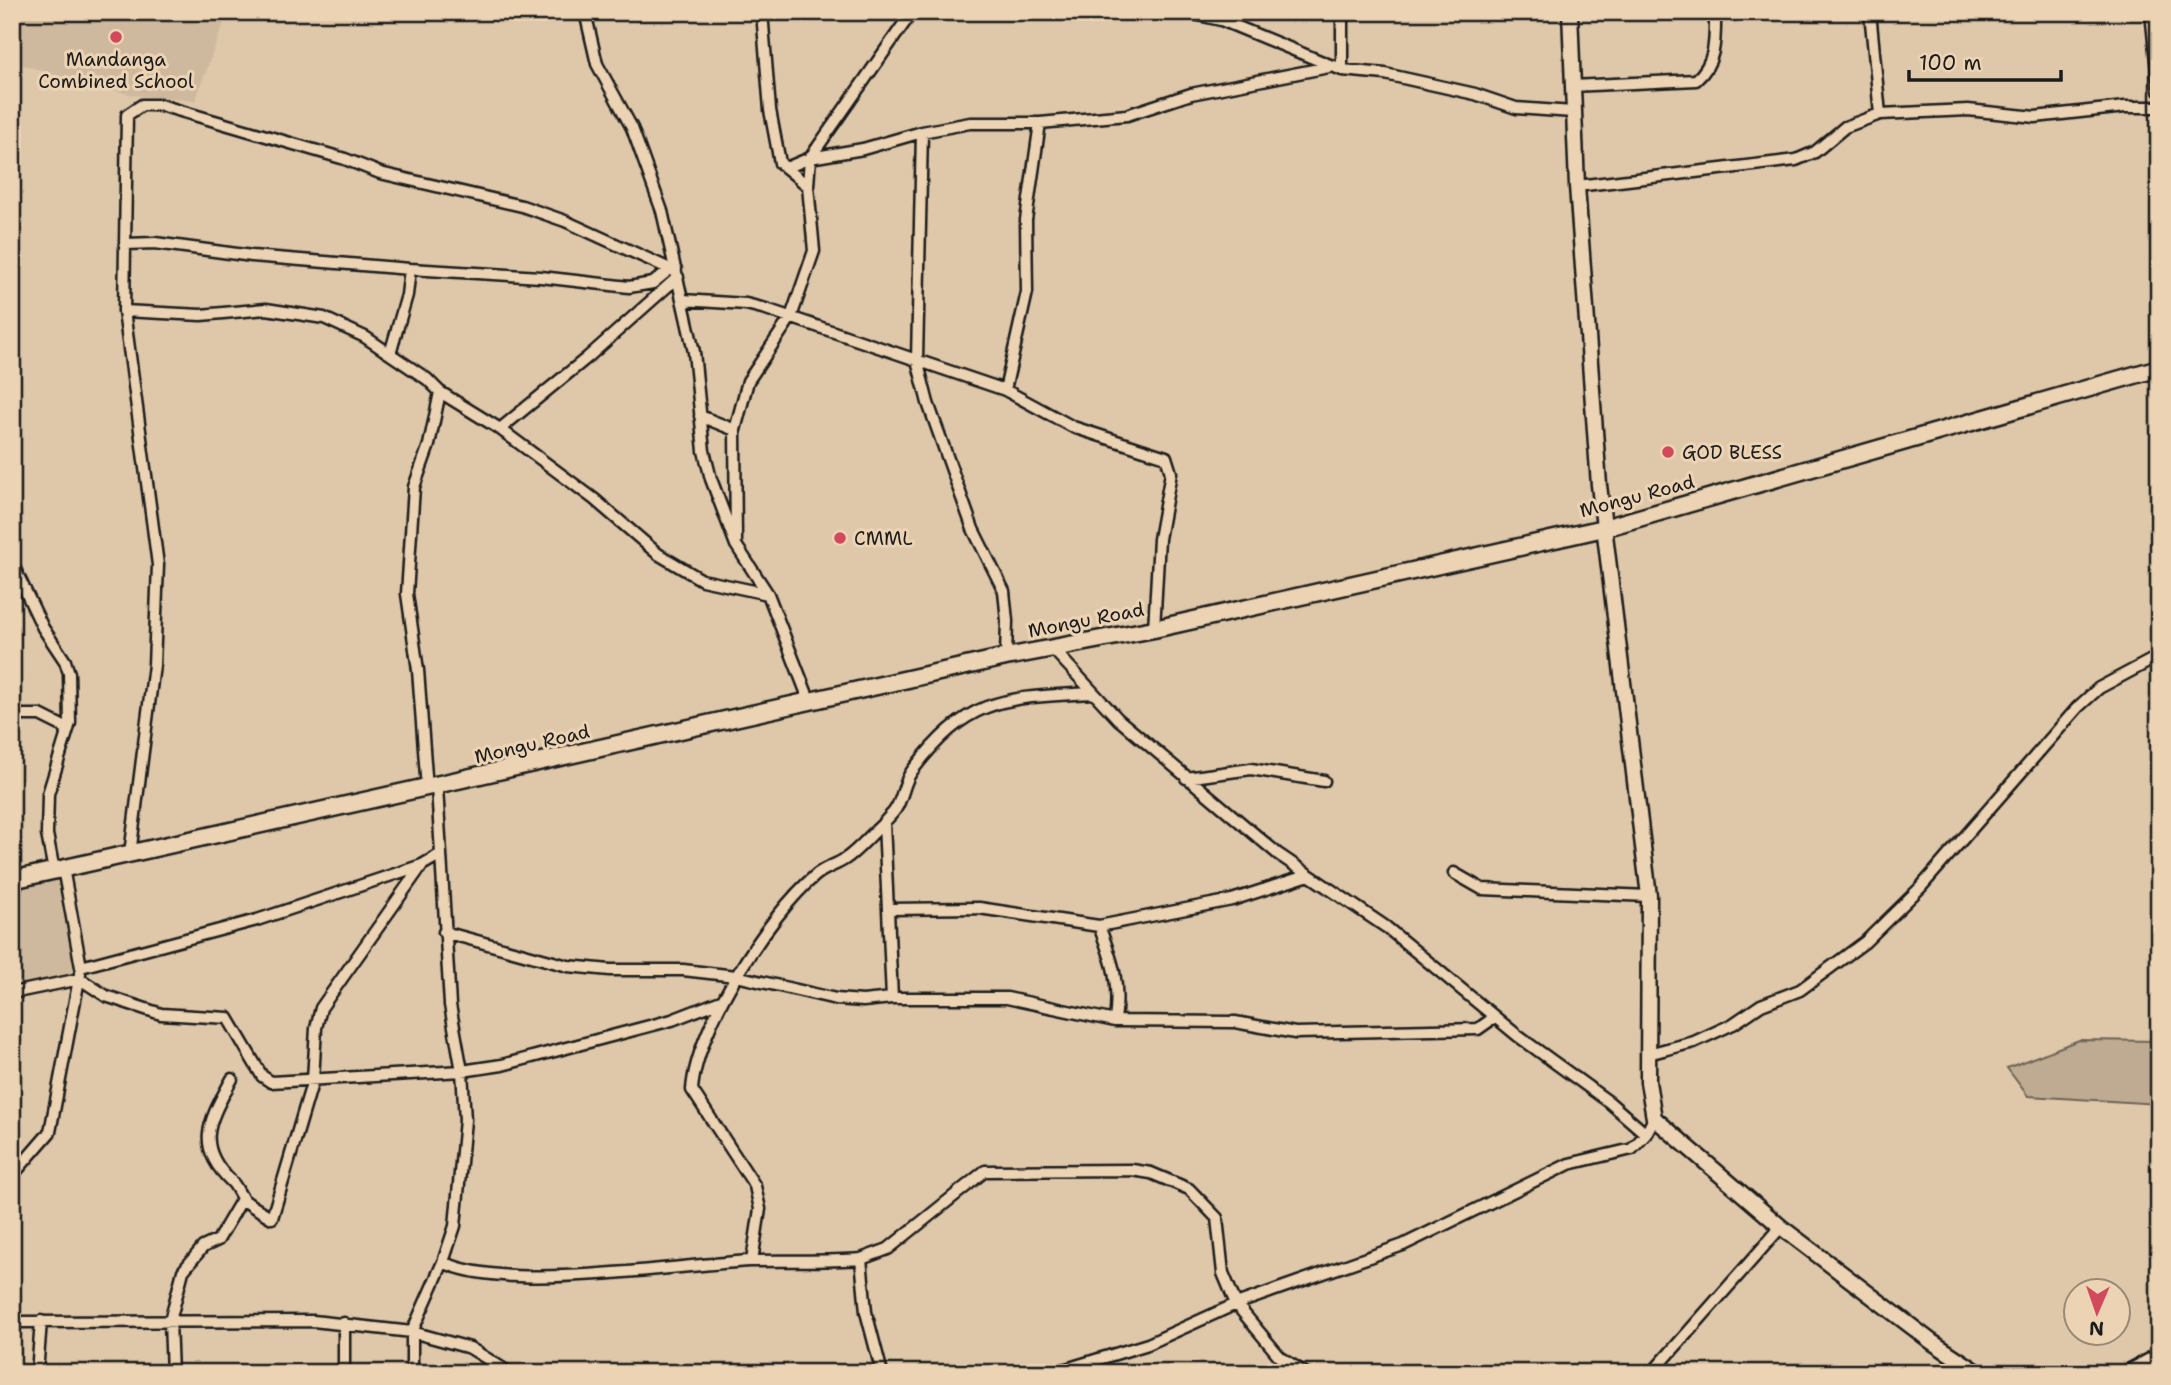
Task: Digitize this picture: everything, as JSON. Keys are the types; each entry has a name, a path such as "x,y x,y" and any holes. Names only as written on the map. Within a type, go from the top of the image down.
{"main road":[{"path":"1570,12 1577,186 1604,528 1648,896 1651,937 1648,1093 1654,1118 1781,1227 1932,1342 1979,1373"},
{"name":"Mongu Road","path":"12,880 432,788 1006,657 1154,629 1604,528 2159,368"}],"street":[{"path":"585,12 597,64 632,128 650,175 694,352 700,416 711,479 736,545 768,594 810,702"},
{"path":"762,12 770,110 780,163 808,186"},
{"path":"736,545 735,430 748,381 791,317 814,251 808,186 810,158 912,12"},
{"path":"1185,12 1221,20 1338,68 1475,94 1516,108 1573,112"},
{"path":"1338,68 1342,12"},
{"path":"1572,86 1696,80 1710,64 1715,38 1715,12"},
{"path":"1870,12 1880,114"},
{"path":"2151,12 2159,91"},
{"path":"786,168 810,158 863,149 922,132 970,123 1040,123 1127,115 1191,94 1338,68"},
{"path":"130,854 155,665 158,565 124,311 127,115 142,105 160,106 345,159 380,173 522,206 565,221 675,271"},
{"path":"1577,186 1796,160 1815,152 1845,127 1880,114 1968,110 2035,117 2125,107 2159,107"},
{"path":"1005,390 1027,292 1026,220 1040,123"},
{"path":"922,132 917,360 928,403 974,528 1004,591 1006,657"},
{"path":"126,244 155,243 252,256 541,277 629,287 653,283 675,271"},
{"path":"390,355 407,295 410,269"},
{"path":"499,429 588,357 675,271"},
{"path":"683,300 746,303 791,317 1005,390 1073,427 1166,457 1171,473 1155,573 1154,629"},
{"path":"124,311 201,315 266,309 300,312 345,327 499,429 594,499 658,554 702,580 768,594"},
{"path":"412,1373 412,1332 443,1262 455,1226 465,1120 462,1071 450,1005 441,854 408,583 414,487 429,445 440,392"},
{"path":"700,416 735,430"},
{"path":"12,563 17,588 65,661 71,717 48,794 47,834 59,870 80,967 80,979 50,1132 12,1177"},
{"path":"1052,648 1092,692 1186,778 1278,854 1386,927 1495,1017 1609,1102 1646,1134"},
{"path":"1648,1054 1694,1042 1733,1024 1761,1005 1800,990 1865,942 1920,888 2078,707 2099,688 2159,656"},
{"path":"752,1261 760,1209 755,1186 692,1090 696,1057 721,1001 780,915 817,874 846,859 884,822 895,810 911,772 938,740 966,714 1011,699 1092,692"},
{"path":"12,715 40,715 68,729"},
{"path":"1186,778 1251,769 1324,781"},
{"path":"884,822 892,998"},
{"path":"80,967 257,920 422,864 441,854"},
{"path":"232,1079 209,1124 207,1146 220,1171 235,1185 242,1199 272,1218 313,1080 316,1028 321,1008 422,864"},
{"path":"1454,873 1482,889 1648,896"},
{"path":"888,909 979,908 1099,926 1232,900 1309,875"},
{"path":"1099,926 1113,960 1119,990 1115,1021"},
{"path":"444,932 568,966 683,970 736,976 836,999 934,1000 979,996 1007,998 1115,1021 1235,1022 1295,1033 1478,1029 1495,1017"},
{"path":"12,993 80,979 106,996 161,1014 228,1018 266,1080 313,1080 462,1071 502,1065 672,1020 721,1001"},
{"path":"1053,1373 1148,1344 1236,1304 1403,1245 1569,1164 1632,1149 1646,1134 1654,1118"},
{"path":"443,1262 471,1273 503,1275 591,1273 752,1261 818,1263 861,1259 888,1249 985,1171 1132,1170 1172,1180 1188,1189 1217,1218 1223,1273 1236,1304 1280,1357 1306,1373"},
{"path":"172,1373 170,1321 183,1271 202,1247 218,1240 242,1199"},
{"path":"1652,1373 1781,1227"},
{"path":"861,1259 866,1312 882,1373"},
{"path":"37,1373 41,1321"},
{"path":"12,1322 344,1323 412,1332 470,1348 510,1373"},
{"path":"344,1323 344,1373"},
{"path":"2126,1373 2159,1355"}],"shaded area":[{"name":"Mandanga Combined School","path":"12,12 228,12 195,101 133,95 62,78 12,61"},
{"path":"61,878 79,974 12,991 12,890"},
{"path":"2079,1040 2159,1041 2159,1104 2028,1096 2007,1068"}],"place":[{"name":"Mandanga Combined School","path":"116,37"},
{"name":"GOD BLESS","path":"1668,452"},
{"name":"CMML","path":"840,538"}]}
